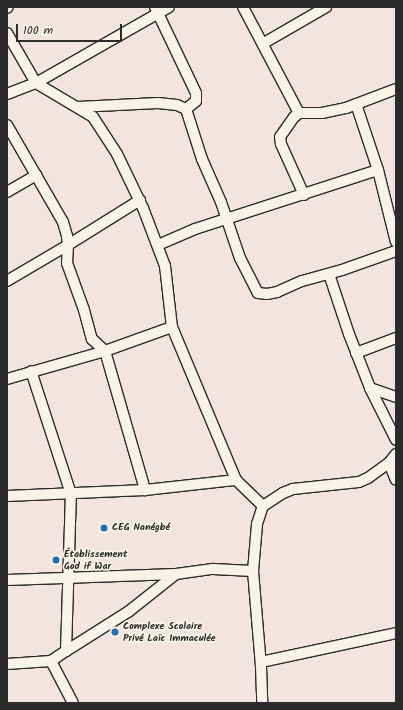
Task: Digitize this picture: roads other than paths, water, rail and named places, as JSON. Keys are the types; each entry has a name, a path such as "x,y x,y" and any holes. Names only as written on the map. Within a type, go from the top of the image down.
{"street":[{"path":"7,94 36,83 157,10 169,7"},
{"path":"243,7 264,43 299,113"},
{"path":"264,43 326,7"},
{"path":"157,10 196,93 196,101 186,109"},
{"path":"7,33 36,83 78,108 96,121 117,154 140,200 158,245 167,275 172,327 236,480 263,506"},
{"path":"304,195 281,144 280,137 294,117 299,113 322,113 346,108 396,89"},
{"path":"78,108 158,103 177,105 186,109 202,159 228,220 240,258 258,293 267,294 396,251"},
{"path":"356,104 378,170 396,242"},
{"path":"7,125 63,222 68,245 67,263 84,310 92,339 105,351 145,490"},
{"path":"158,245 196,229 228,220 378,170"},
{"path":"7,192 36,176"},
{"path":"7,281 140,200"},
{"path":"329,274 356,353 370,388 396,440"},
{"path":"7,379 105,351 172,327"},
{"path":"356,353 396,338"},
{"path":"31,371 71,494 66,651"},
{"path":"370,388 396,397"},
{"path":"262,703 261,662 253,571 257,524 263,506 283,493 293,489 359,482 375,474 389,463 396,454"},
{"path":"389,463 396,480"},
{"path":"7,496 145,490 236,480"},
{"path":"7,580 176,574 213,570 253,571"},
{"path":"7,664 51,661 128,612 176,574"},
{"path":"261,662 396,633"},
{"path":"51,661 73,703"}],"place":[{"name":"CEG Nanégbé","path":"104,528"},
{"name":"Établissement God if War","path":"56,560"},
{"name":"Complexe Scolaire Privé Laïc Immaculée","path":"115,632"}]}
